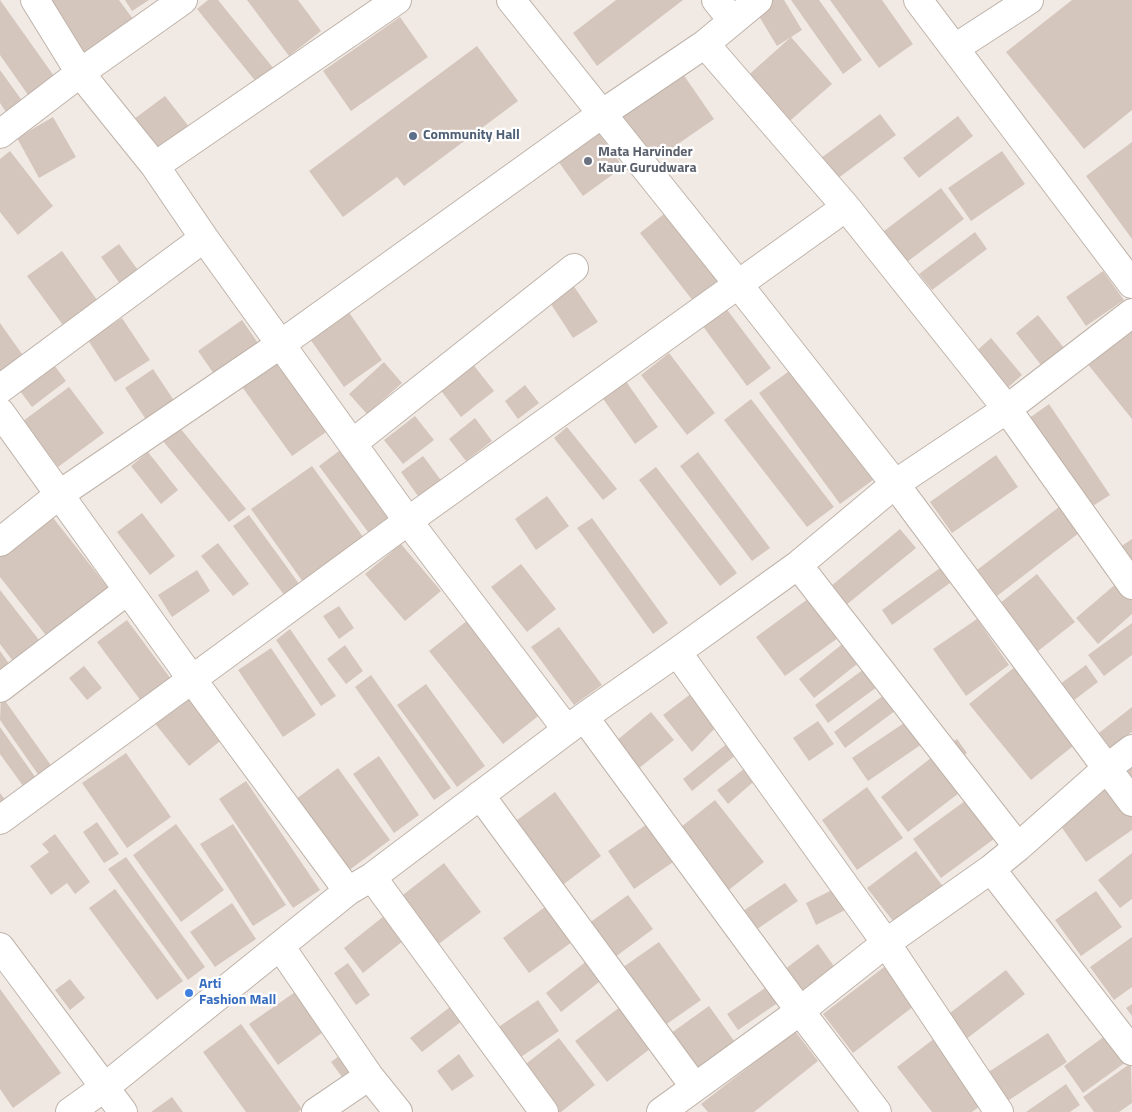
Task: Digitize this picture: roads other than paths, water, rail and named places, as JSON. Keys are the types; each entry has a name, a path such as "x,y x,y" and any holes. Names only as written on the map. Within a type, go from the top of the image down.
{"street":[{"path":"35,0 80,73 155,166 204,238 354,443 408,521 575,724 877,1112"},
{"path":"0,134 80,73 183,0"},
{"path":"155,166 397,0"},
{"path":"511,0 603,113 895,484 1132,802"},
{"path":"0,542 60,494 281,344 603,113 705,44 724,10 758,0"},
{"path":"918,0 1132,284"},
{"path":"955,48 1030,0"},
{"path":"705,44 846,207 1007,409 1132,585"},
{"path":"0,820 191,678 846,207"},
{"path":"0,389 204,238"},
{"path":"354,443 574,268"},
{"path":"70,1112 105,1087 348,891 372,877 575,724 798,565 895,484 1007,409 1132,313"},
{"path":"0,412 191,678 348,891"},
{"path":"798,565 1018,847"},
{"path":"0,688 128,590"},
{"path":"677,652 886,943 999,1112"},
{"path":"661,1112 691,1098 886,943 991,869 1106,769 1132,749"},
{"path":"480,795 691,1098"},
{"path":"991,869 1132,1051"},
{"path":"372,877 544,1112"},
{"path":"280,946 369,1076 398,1112"},
{"path":"0,947 124,1112"},
{"path":"316,1112 369,1076"}],"place":[{"name":"Community Hall","path":"413,136"},
{"name":"Mata Harvinder Kaur Gurudwara","path":"588,161"},
{"name":"Arti Fashion Mall","path":"189,993"}]}
